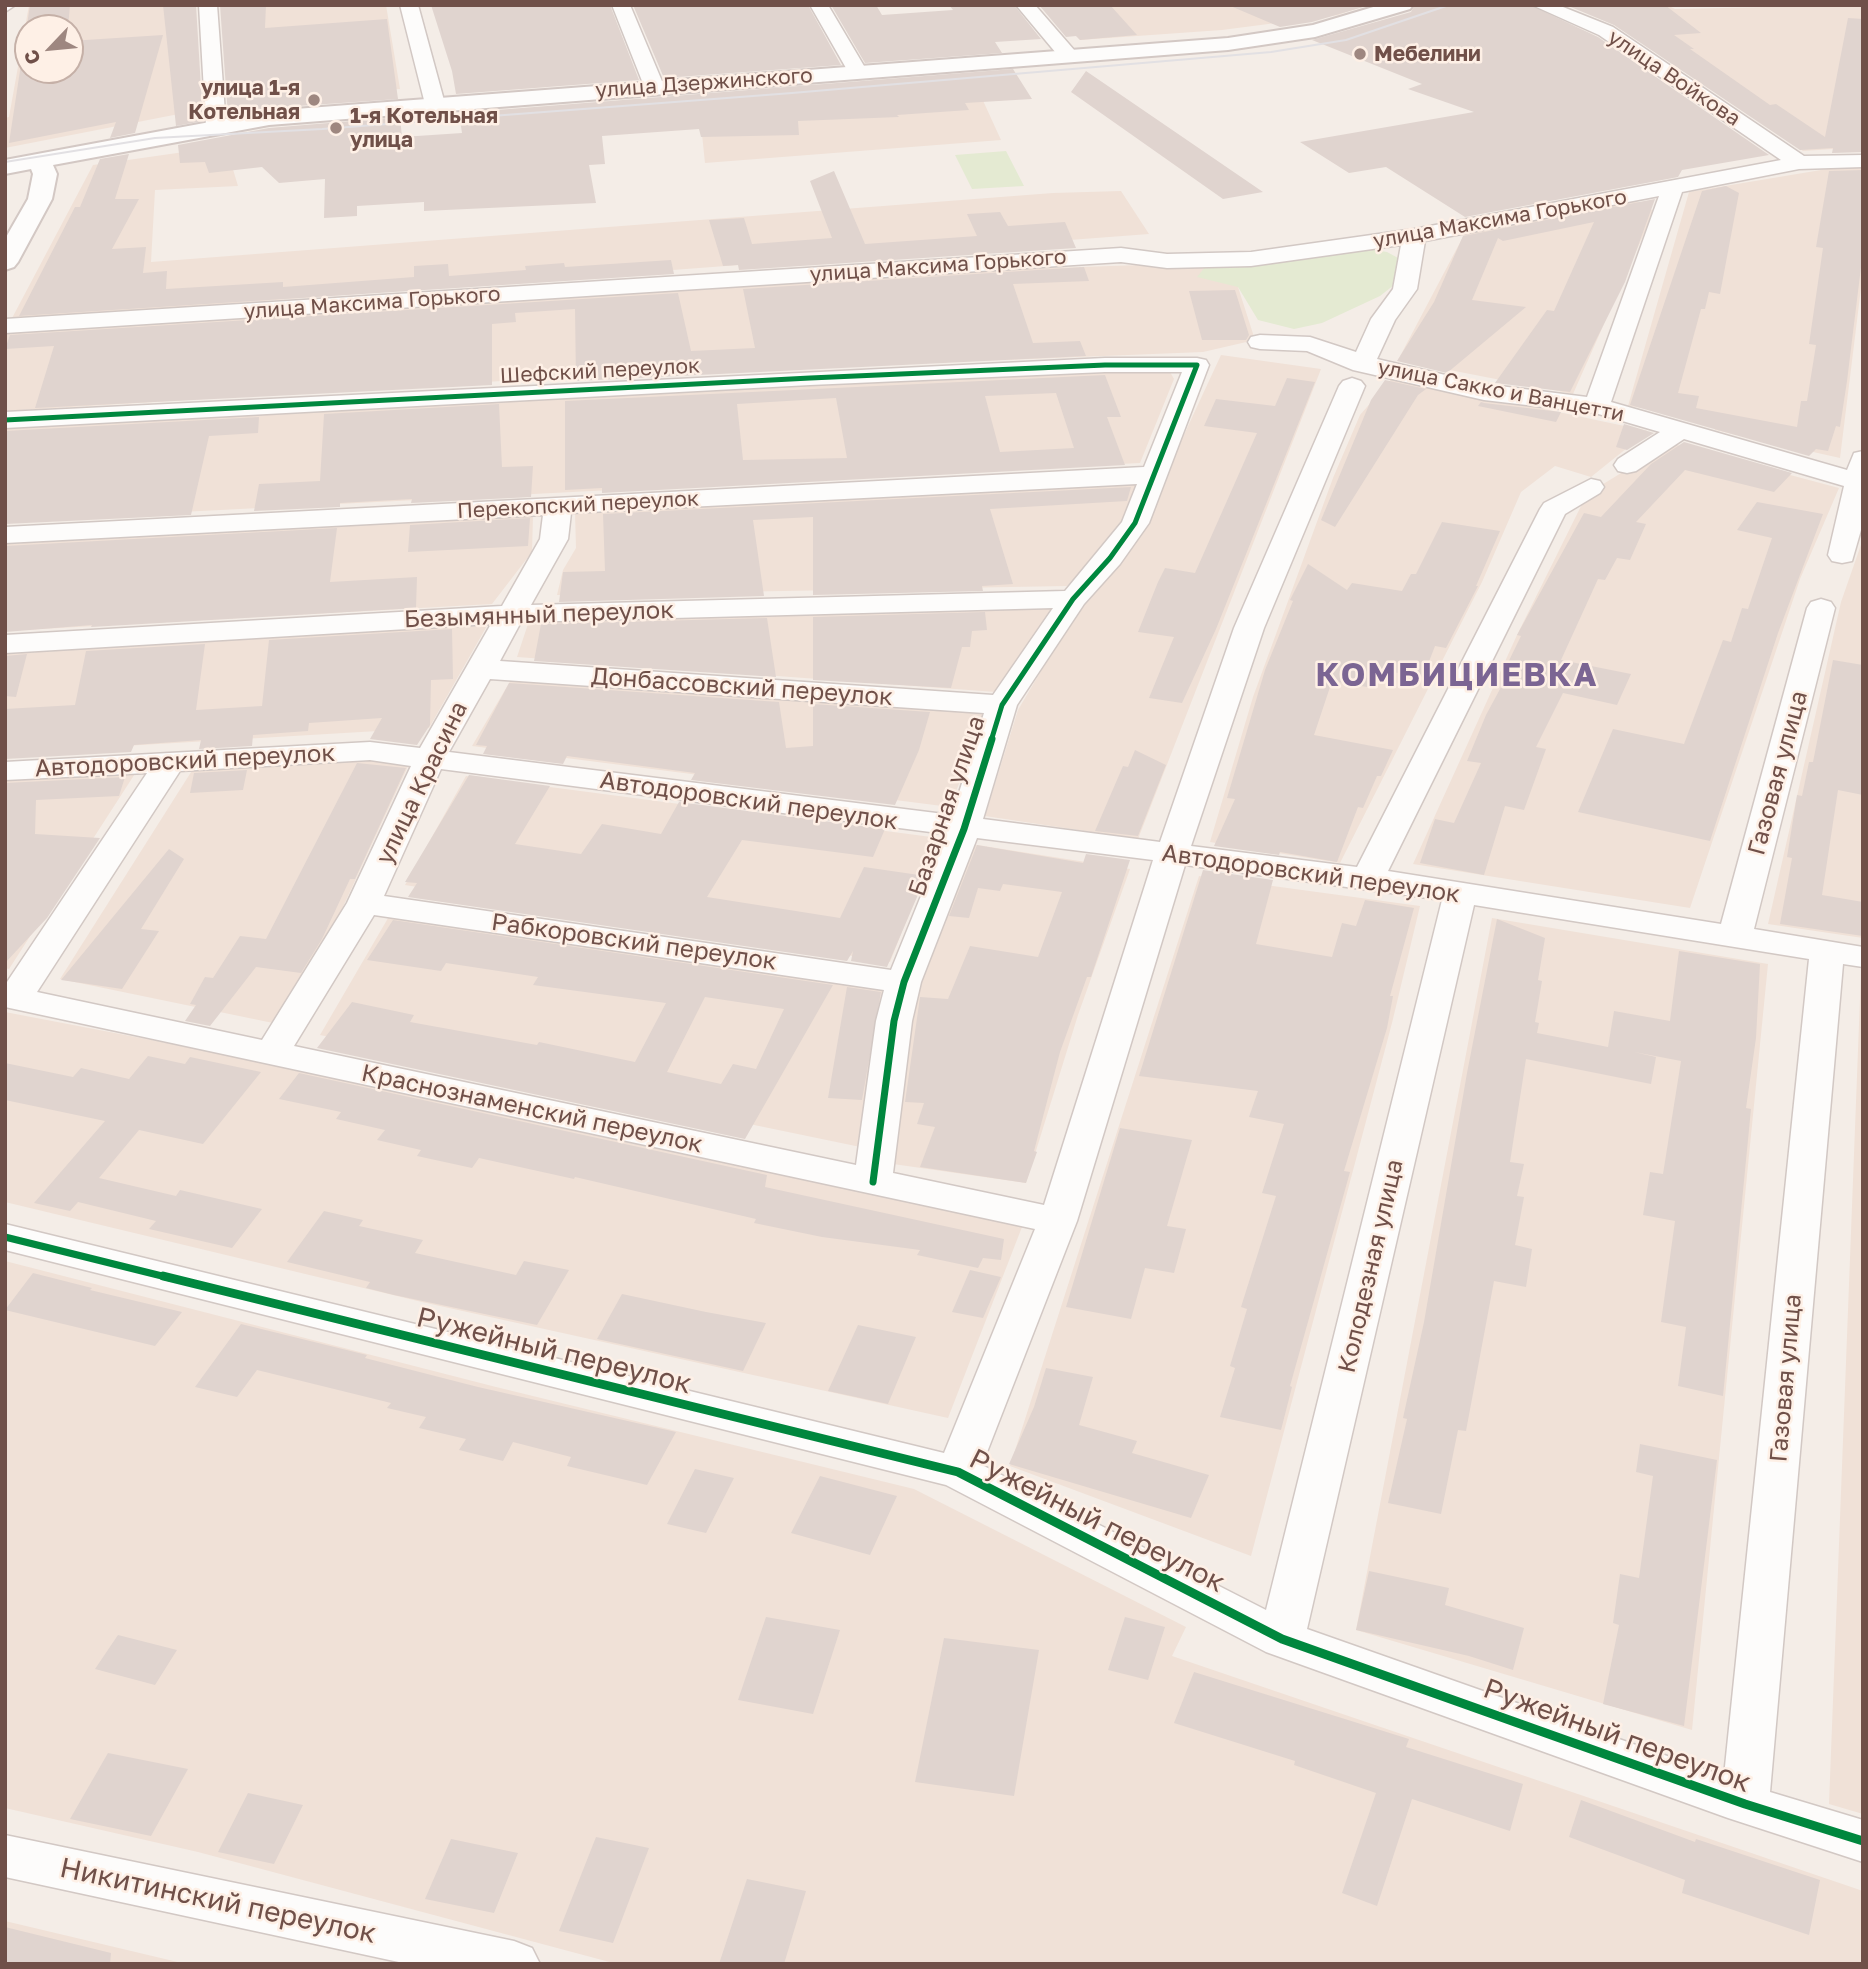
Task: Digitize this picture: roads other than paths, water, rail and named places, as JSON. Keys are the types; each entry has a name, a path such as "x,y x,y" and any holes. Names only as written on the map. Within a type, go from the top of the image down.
{"main road":[{"name":"улица Дзержинского","path":"5,167 216,125 308,114 1284,37 1340,26 1403,5"},
{"path":"5,262 40,199 45,174 39,161"}],"street":[{"path":"208,5 216,125"},
{"path":"409,5 435,104"},
{"path":"621,5 654,86"},
{"path":"819,5 858,71"},
{"path":"1025,5 1068,55"},
{"name":"улица Войкова","path":"1541,5 1606,31 1799,163"},
{"name":"улица Максима Горького","path":"5,326 1121,255 1167,261 1251,259 1414,236 1799,163 1863,161"},
{"path":"1597,406 1673,187"},
{"path":"958,1472 1058,1222 1171,856 1249,628 1359,371 1383,319 1405,289 1414,236"},
{"name":"улица Сакко и Ванцетти","path":"1260,342 1310,344 1359,371 1597,406 1678,432 1862,474"},
{"name":"Шефский переулок","path":"5,420 810,378 1104,365 1197,365"},
{"name":"Базарная улица","path":"873,1182 894,1021 904,982 964,829 1002,705 1073,598 1110,558 1135,523 1151,475 1197,365"},
{"path":"1627,465 1678,432"},
{"path":"1842,555 1862,474"},
{"name":"Перекопский переулок","path":"5,535 1151,475"},
{"path":"1368,878 1554,509 1591,486"},
{"name":"улица Красина","path":"272,1054 364,903 430,758 554,540 558,506"},
{"name":"Безымянный переулок","path":"5,644 511,614 1073,598"},
{"name":"Газовая улица","path":"1735,937 1821,608"},
{"name":"Донбассовский переулок","path":"481,668 1002,705"},
{"name":"Автодоровский переулок","path":"5,771 370,751 1171,856 1368,878 1845,955"},
{"path":"10,998 170,762"},
{"name":"Колодезная улица","path":"1282,1639 1460,894"},
{"name":"Рабкоровский переулок","path":"364,903 904,982"},
{"name":"Газовая улица","path":"1745,1804 1845,955"},
{"name":"Краснознаменский переулок","path":"10,998 1058,1222"},
{"name":"Ружейный переулок","path":"5,1237 958,1472 1282,1639 1745,1804 1863,1841"},
{"name":"Никитинский переулок","path":"5,1856 514,1964"}],"tram line":[{"path":"5,162 155,138 322,129 792,93 1271,52 1346,40 1449,5"}],"place":[{"name":"Мебелини","path":"1360,54"},
{"name":"улица 1-я Котельная","path":"314,100"},
{"name":"1-я Котельная улица","path":"336,128"}],"district":[{"name":"КОМБИЦИЕВКА","path":"1457,676"}]}
